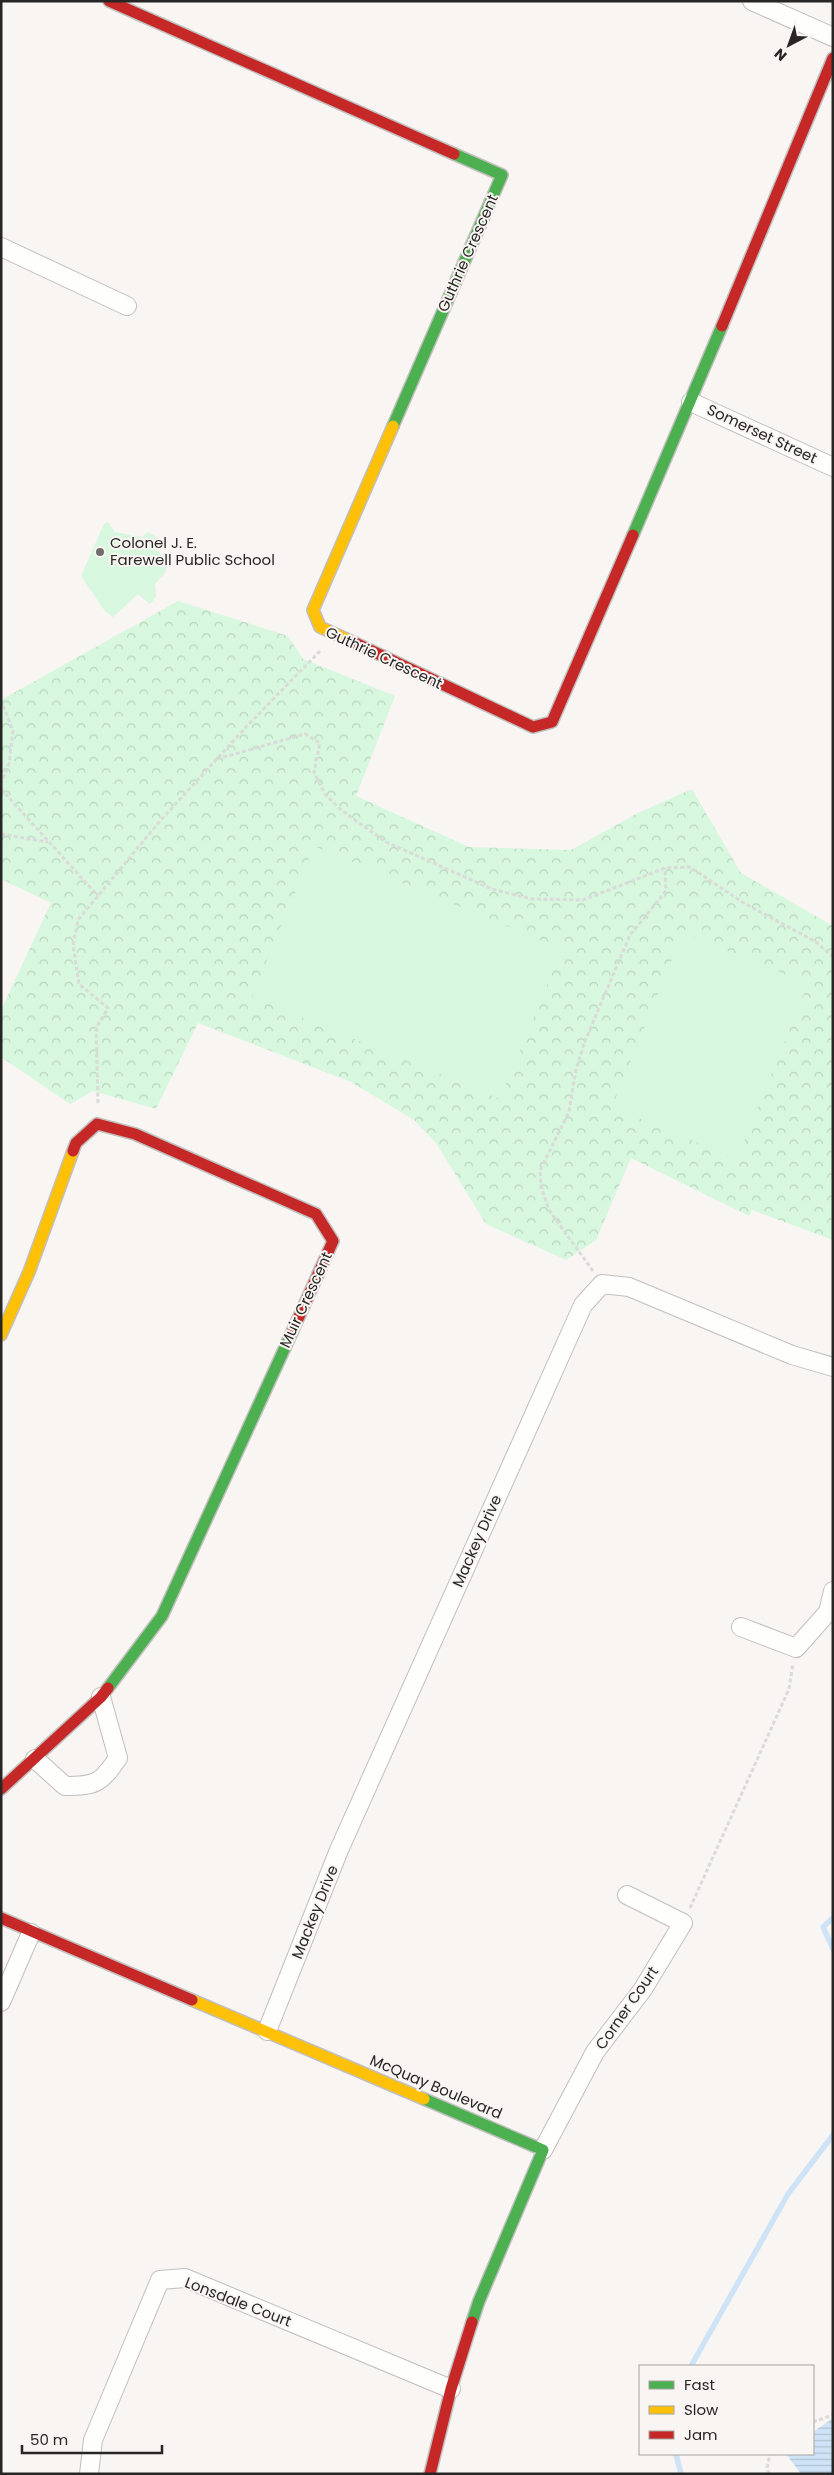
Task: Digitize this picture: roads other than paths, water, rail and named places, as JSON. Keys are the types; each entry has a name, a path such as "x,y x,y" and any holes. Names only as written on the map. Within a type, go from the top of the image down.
{"street":[{"name":"Guthrie Crescent","path":"109,1 502,175 313,610 320,628 533,727 552,722 691,402 833,58"},
{"path":"752,1 833,37"},
{"path":"1,247 127,306"},
{"name":"Somerset Street","path":"691,402 833,467"},
{"name":"Muir Crescent","path":"1,1335 29,1272 76,1143 97,1124 134,1134 316,1214 333,1241 162,1616 100,1698 1,1788"},
{"name":"Mackey Drive","path":"266,2031 339,1850 583,1305 602,1284 629,1287 792,1355 833,1367"},
{"path":"741,1627 796,1648 828,1612 833,1591"},
{"path":"35,1759 65,1786 83,1786 104,1778 118,1758 100,1698"},
{"name":"Corner Court","path":"543,2150 595,2052 643,1989 683,1923 626,1895"},
{"name":"McQuay Boulevard","path":"1,1918 543,2150"},
{"path":"1,2002 31,1932"},
{"path":"430,2474 451,2389 479,2301 543,2150"},
{"name":"Lonsdale Court","path":"89,2474 93,2440 160,2280 185,2278 451,2389"}],"water":[{"path":"833,2418 833,2474 801,2474 787,2455 814,2455 814,2431"}],"waterway":[{"path":"833,1918 823,1927 833,1949"},
{"path":"692,2365 788,2194 833,2135"},
{"path":"676,2455 681,2474"}],"place":[{"name":"Colonel J. E. Farewell Public School","path":"100,552"}]}
